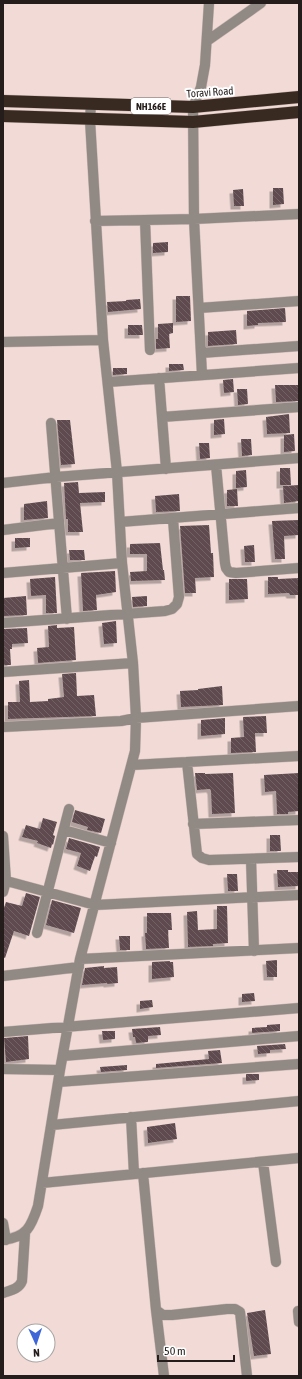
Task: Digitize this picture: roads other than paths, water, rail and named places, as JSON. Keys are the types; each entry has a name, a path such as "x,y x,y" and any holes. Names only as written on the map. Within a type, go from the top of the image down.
{"highway":[{"name":"Toravi Road","path":"3,101 193,107 299,97"},
{"name":"NH166E","path":"3,116 90,120 193,122 299,112"}],"street":[{"path":"202,375 194,219 193,107 201,87 205,65 209,3"},
{"path":"207,41 261,3"},
{"path":"3,1223 5,1240 25,1233 32,1225 38,1206 60,1070 80,963 135,751 136,718 133,663 122,563 117,472 103,340 95,221 90,120 91,104"},
{"path":"95,221 194,219 299,214"},
{"path":"145,220 150,350"},
{"path":"199,308 299,300"},
{"path":"3,342 103,340"},
{"path":"201,354 299,346"},
{"path":"108,382 299,368"},
{"path":"159,378 166,469"},
{"path":"162,416 299,407"},
{"path":"51,423 67,619"},
{"path":"3,483 56,477 299,458"},
{"path":"216,465 225,563 229,572 299,568"},
{"path":"120,522 299,508"},
{"path":"3,623 128,615 172,609 177,604 179,597 173,519"},
{"path":"3,530 59,523"},
{"path":"3,574 122,563"},
{"path":"3,672 133,663"},
{"path":"3,727 121,721 136,718 299,706"},
{"path":"132,765 299,756"},
{"path":"187,762 197,854 202,858 209,860 299,857"},
{"path":"37,933 69,809"},
{"path":"193,824 299,820"},
{"path":"64,830 111,843"},
{"path":"3,836 3,892"},
{"path":"251,859 254,951"},
{"path":"4,881 94,905 299,895"},
{"path":"3,976 80,963 299,948"},
{"path":"3,1032 299,1008"},
{"path":"63,1056 299,1036"},
{"path":"58,1082 299,1064"},
{"path":"3,1069 60,1070"},
{"path":"52,1125 299,1101"},
{"path":"131,1117 164,1376"},
{"path":"42,1183 299,1158"},
{"path":"263,1162 276,1262"},
{"path":"3,1293 20,1286 22,1281 25,1233"},
{"path":"156,1310 163,1315 172,1316 227,1308 235,1309 240,1312 247,1376"},
{"path":"298,1310 299,1322"}]}
